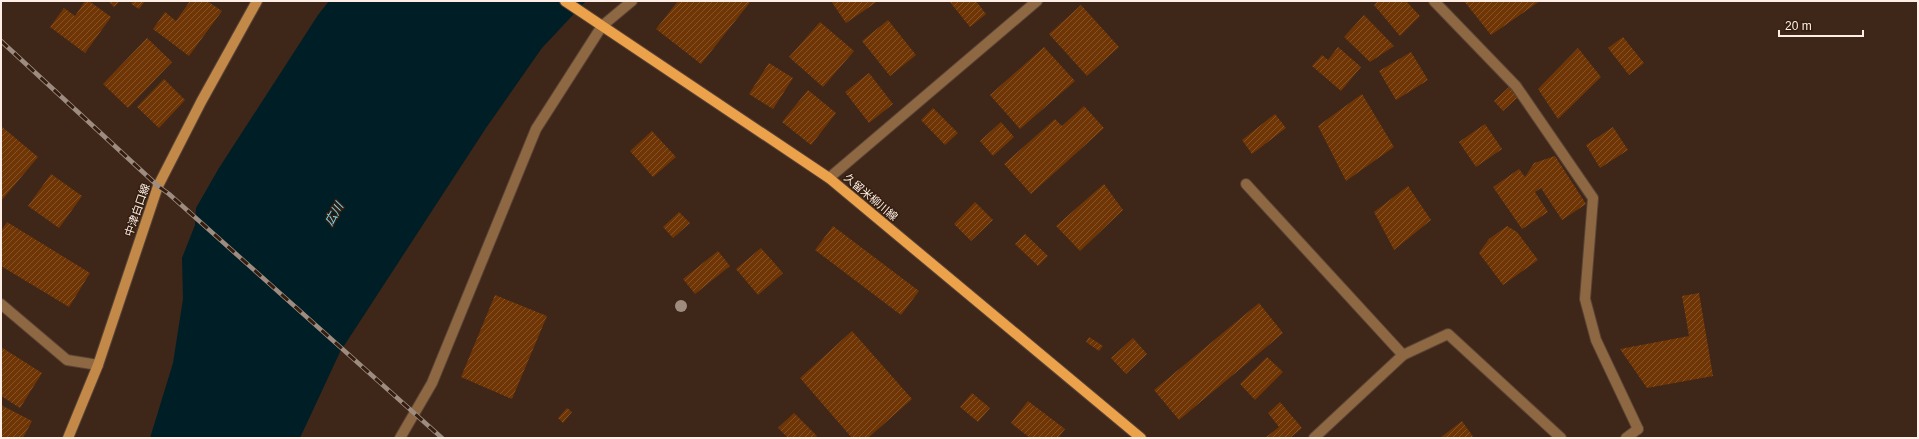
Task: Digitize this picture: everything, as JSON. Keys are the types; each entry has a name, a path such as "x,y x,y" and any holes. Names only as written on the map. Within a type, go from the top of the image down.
{"main road":[{"name":"中津白口線","path":"68,438 98,365 158,186 201,102 257,1"},
{"name":"久留米柳川線","path":"565,1 582,14 829,178 1140,438"}],"street":[{"path":"400,438 432,383 536,129 602,26 632,1"},
{"path":"829,178 1037,1"},
{"path":"1434,1 1516,86 1593,198 1585,299 1596,340 1638,429 1626,438"},
{"path":"1246,184 1403,355"},
{"path":"1,304 67,360 98,365"},
{"path":"1314,438 1403,355 1448,334 1561,438"}],"water":[{"name":"広川","path":"329,1 586,1 542,48 486,128 340,352 300,438 150,438 173,363 183,299 182,258 195,225 196,208 219,168 318,15"}],"building":[{"path":"85,1 89,1 111,17 85,53 50,27 64,8 75,16"},
{"path":"108,1 120,1 114,7"},
{"path":"133,1 145,1 139,9 131,4"},
{"path":"190,1 207,1 222,11 189,56 153,29 165,12 176,21"},
{"path":"678,1 751,1 701,64 656,29"},
{"path":"831,1 878,1 846,23"},
{"path":"949,1 976,1 986,14 970,27"},
{"path":"1378,1 1406,1 1420,16 1400,36 1374,5"},
{"path":"1464,1 1540,1 1491,35"},
{"path":"1081,5 1119,47 1087,76 1049,34"},
{"path":"1364,15 1394,46 1370,62 1344,37"},
{"path":"888,20 916,55 890,76 862,41"},
{"path":"820,22 854,51 823,87 789,57"},
{"path":"1623,37 1644,63 1629,75 1608,48"},
{"path":"147,38 172,62 128,108 103,84"},
{"path":"1044,47 1075,81 1020,129 990,95"},
{"path":"1338,47 1361,67 1341,91 1312,66 1322,55 1328,60"},
{"path":"1578,48 1601,77 1558,119 1538,89"},
{"path":"1411,52 1428,80 1396,100 1379,71"},
{"path":"769,63 793,78 773,109 749,94"},
{"path":"869,73 893,104 869,123 845,92"},
{"path":"164,79 185,100 159,128 137,107"},
{"path":"1509,87 1518,97 1503,111 1494,101"},
{"path":"808,90 836,113 811,145 782,122"},
{"path":"1362,94 1394,147 1346,181 1318,126"},
{"path":"1084,106 1104,128 1031,194 1004,164 1055,119 1062,126"},
{"path":"933,108 958,133 945,145 921,120"},
{"path":"1275,114 1286,128 1252,154 1242,140"},
{"path":"1001,122 1014,137 993,156 980,141"},
{"path":"1485,124 1502,149 1476,167 1459,142"},
{"path":"1,126 38,157 1,201"},
{"path":"1613,127 1628,150 1600,168 1586,145"},
{"path":"652,131 676,157 653,177 630,151"},
{"path":"1555,156 1586,204 1562,220 1541,188 1535,192 1548,212 1522,229 1493,187 1519,169 1525,177 1534,163"},
{"path":"51,174 82,196 59,228 28,206"},
{"path":"1104,184 1123,210 1080,251 1056,226"},
{"path":"1408,186 1431,220 1394,250 1374,212"},
{"path":"975,202 993,220 971,241 954,224"},
{"path":"679,212 690,223 673,238 663,227"},
{"path":"7,222 90,273 69,307 1,266 1,231"},
{"path":"833,226 919,291 901,315 815,250"},
{"path":"1507,226 1517,232 1538,260 1503,285 1479,253 1489,239"},
{"path":"1025,234 1048,256 1038,266 1015,244"},
{"path":"761,248 783,273 758,295 736,269"},
{"path":"718,251 730,266 695,294 683,279"},
{"path":"1699,293 1713,376 1647,388 1620,349 1689,336 1682,296"},
{"path":"495,295 547,316 512,399 461,377"},
{"path":"1259,303 1283,333 1179,420 1154,390"},
{"path":"852,331 912,399 868,438 852,438 800,378"},
{"path":"1089,337 1103,346 1099,351 1086,342"},
{"path":"1133,338 1147,354 1126,374 1111,358"},
{"path":"1,347 42,373 20,408 1,396"},
{"path":"1267,357 1283,372 1255,400 1240,384"},
{"path":"972,393 990,408 978,422 960,407"},
{"path":"1028,401 1065,429 1058,438 1030,438 1011,423"},
{"path":"1280,402 1302,428 1290,438 1265,438 1279,427 1268,413"},
{"path":"1,405 32,421 23,438 1,438"},
{"path":"567,408 572,412 563,423 558,418"},
{"path":"794,413 817,436 814,438 788,438 778,428"},
{"path":"1462,421 1474,438 1440,438"}],"railway":[{"path":"1,41 158,186 169,194 442,438"}]}
